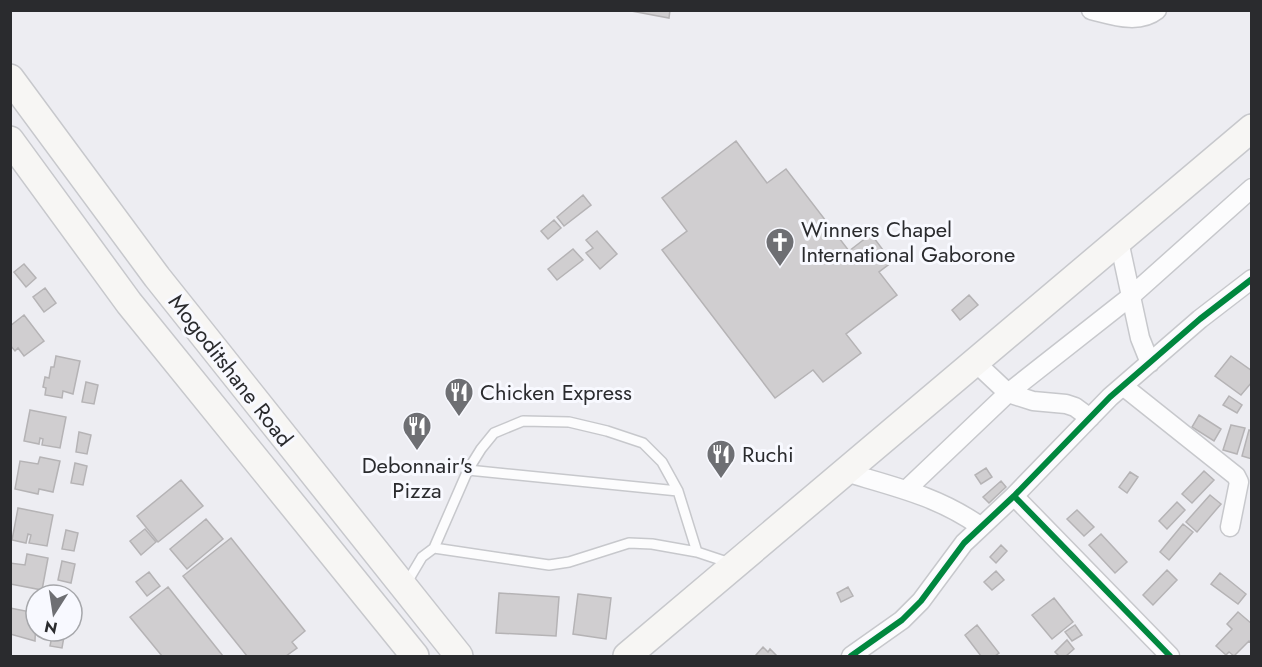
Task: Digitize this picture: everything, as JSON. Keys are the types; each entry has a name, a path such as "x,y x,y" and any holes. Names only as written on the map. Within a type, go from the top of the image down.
{"main road":[{"name":"Mogoditshane Road","path":"10,78 157,276 459,657"},
{"path":"627,657 1251,128"},
{"name":"Mogoditshane Road","path":"10,140 129,303 415,657"}],"street":[{"path":"1091,10 1129,18 1142,17 1157,10"},
{"path":"906,490 1008,393 1130,297 1251,188"},
{"path":"1119,241 1140,338 1150,363"},
{"path":"851,657 902,620 921,601 964,543 1123,386 1248,285"},
{"path":"975,362 1008,393 1033,401 1076,407 1090,418"},
{"path":"1123,386 1236,476 1239,482 1230,527"},
{"path":"845,472 947,505 981,526"},
{"path":"1014,496 1170,657"}],"lane":[{"path":"404,588 422,556 434,548 468,470 481,448 494,433 523,421 569,422 607,430 643,443 662,462 678,492 697,552"},
{"path":"468,470 678,492"},
{"path":"434,548 549,565 569,562 629,543 652,544 697,552 735,565"}],"building":[{"path":"626,10 670,10 669,18"},
{"name":"Winners Chapel International Gaborone","path":"736,141 767,183 786,169 849,251 871,234 892,262 879,272 897,295 846,334 861,353 823,382 813,370 775,398 662,250 687,231 662,198"},
{"path":"583,195 591,205 564,226 557,217"},
{"path":"554,220 561,228 548,239 541,231"},
{"path":"597,231 617,254 600,269 586,253 593,248 586,240"},
{"path":"573,249 583,260 557,280 548,269"},
{"path":"24,264 36,278 26,287 14,272"},
{"path":"45,288 56,303 44,312 33,297"},
{"path":"969,295 978,305 960,320 952,310"},
{"path":"24,315 44,341 24,356 18,348 15,351 10,345 10,326"},
{"path":"56,356 80,361 73,394 63,391 62,398 45,395 46,388 43,387 45,377 49,378 51,367 54,367"},
{"path":"1231,356 1252,371 1252,382 1241,395 1215,376"},
{"path":"86,382 98,385 94,404 82,402"},
{"path":"1229,396 1242,405 1237,413 1223,405"},
{"path":"30,410 66,417 60,448 42,445 43,439 40,438 39,444 24,441"},
{"path":"1199,415 1221,429 1214,441 1192,427"},
{"path":"1231,425 1245,428 1237,454 1223,450"},
{"path":"1249,430 1252,431 1252,459 1242,456"},
{"path":"79,432 91,435 87,454 76,452"},
{"path":"40,457 60,461 53,492 39,489 38,494 15,489 20,461 38,464"},
{"path":"75,463 87,466 83,485 71,483"},
{"path":"986,468 992,477 981,484 975,475"},
{"path":"1204,471 1214,480 1192,503 1182,494"},
{"path":"1130,472 1138,477 1127,493 1119,487"},
{"path":"181,480 203,506 158,542 137,516"},
{"path":"1001,481 1006,487 989,503 983,497"},
{"path":"1210,495 1221,504 1197,532 1186,522"},
{"path":"1177,502 1185,510 1167,529 1159,521"},
{"path":"18,508 53,515 47,546 29,543 31,535 28,534 26,543 12,540"},
{"path":"1077,510 1094,527 1084,536 1067,519"},
{"path":"206,519 223,539 187,569 170,549"},
{"path":"1183,524 1193,532 1169,560 1160,552"},
{"path":"145,529 156,542 141,555 130,541"},
{"path":"66,530 78,533 74,551 62,549"},
{"path":"1101,534 1127,562 1115,573 1089,545"},
{"path":"231,538 305,631 292,642 297,648 286,656 247,656 183,576"},
{"path":"1001,545 1007,551 996,563 990,557"},
{"path":"27,554 48,558 43,583 24,583 24,587 10,584 10,563 25,565"},
{"path":"62,561 75,564 71,583 58,580"},
{"path":"1167,570 1177,580 1153,605 1143,595"},
{"path":"996,571 1004,580 992,590 984,582"},
{"path":"149,572 160,586 147,596 136,582"},
{"path":"1220,573 1246,594 1238,604 1211,584"},
{"path":"168,587 223,656 162,656 130,617"},
{"path":"848,587 853,596 841,602 837,593"},
{"path":"499,593 559,597 556,636 496,633"},
{"path":"578,594 611,598 606,639 573,634"},
{"path":"1054,598 1073,622 1052,639 1032,615"},
{"path":"10,608 24,611 24,638 10,634"},
{"path":"1238,612 1252,624 1252,644 1249,641 1234,656 1229,652 1226,655 1216,646 1232,629 1227,624"},
{"path":"977,625 999,653 995,656 981,656 965,635"},
{"path":"1075,625 1082,635 1072,641 1065,632"},
{"path":"1067,640 1074,649 1066,656 1059,656 1055,652"},
{"path":"51,643 63,643 62,648 50,646"},
{"path":"763,647 768,652 770,649 777,656 757,656"}],"cycle path":[{"path":"851,656 902,620 921,601 964,543 1014,496 1110,397 1200,319 1252,279"},
{"path":"1014,496 1170,656"}],"place":[{"name":"Winners Chapel International Gaborone","path":"780,268"},
{"name":"Chicken Express","path":"459,418"},
{"name":"Debonnair's Pizza","path":"417,452"},
{"name":"Ruchi","path":"721,480"}]}
